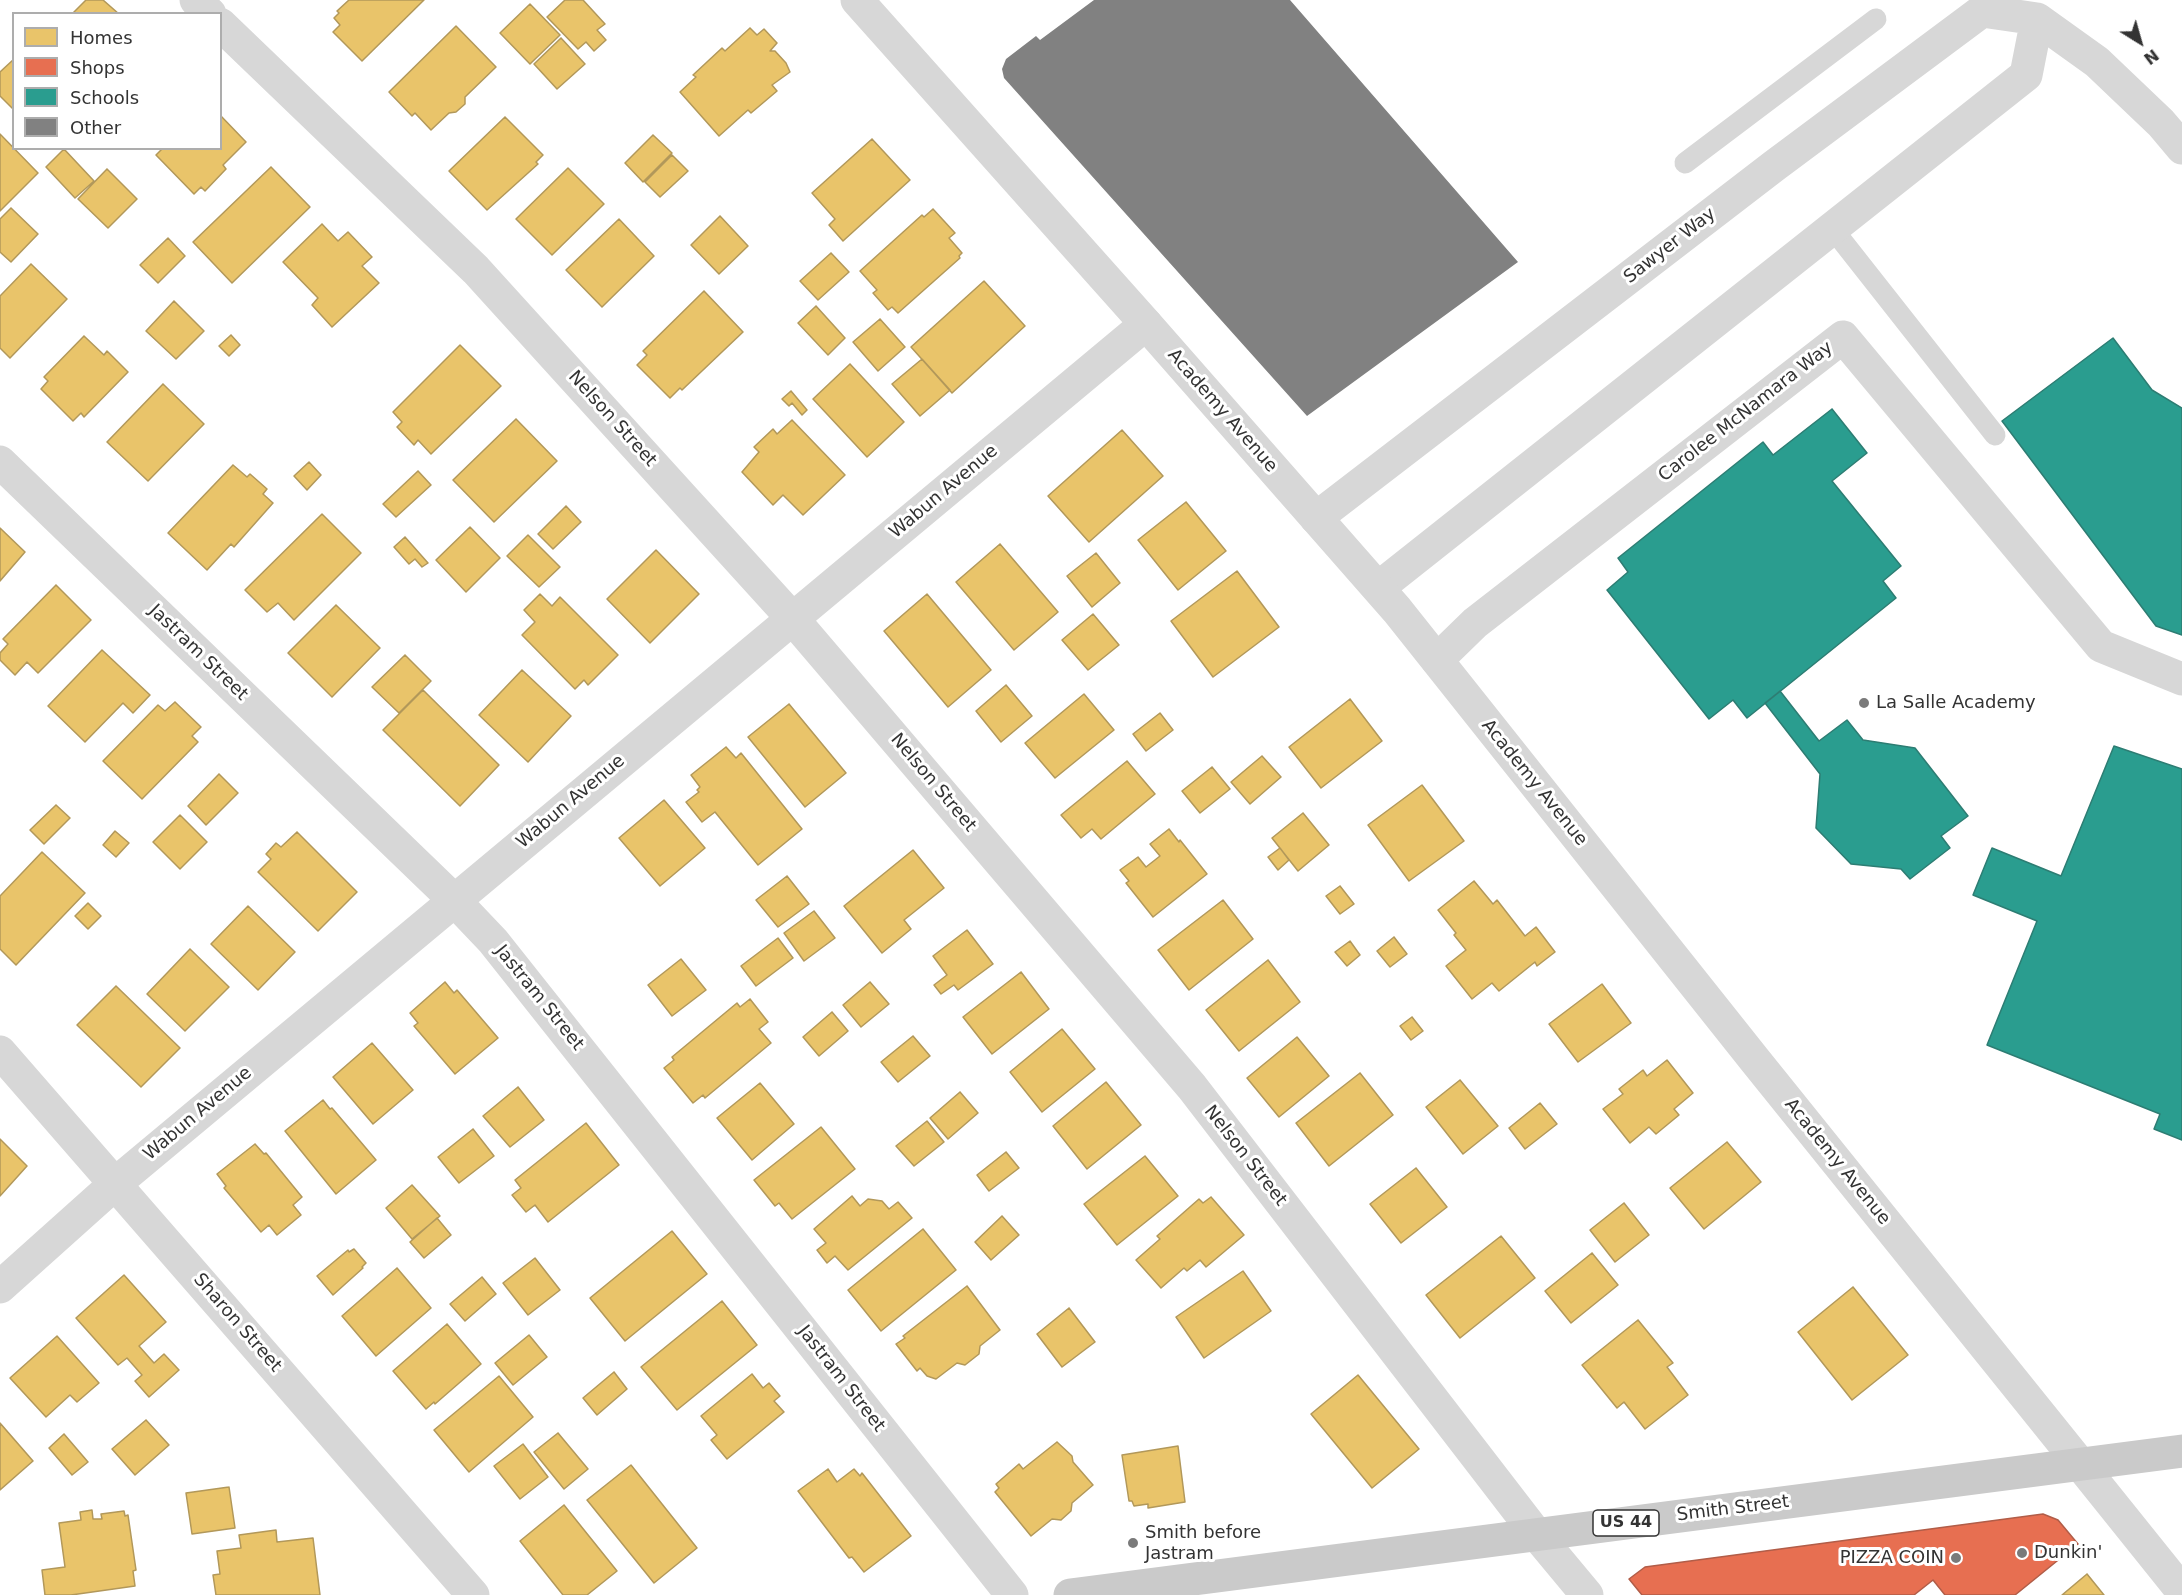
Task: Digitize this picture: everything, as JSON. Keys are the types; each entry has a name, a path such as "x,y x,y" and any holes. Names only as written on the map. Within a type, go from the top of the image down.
{"main road":[{"name":"Smith Street","path":"1070,1595 2182,1452"}],"street":[{"path":"196,0 208,12"},
{"name":"Academy Avenue","path":"856,0 1378,588 2182,1591"},
{"path":"1378,588 2026,75 2029,10"},
{"name":"Sawyer Way","path":"1316,518 1774,166 1982,11 2029,10 2097,62 2161,123 2182,148"},
{"name":"Nelson Street","path":"222,26 476,270 792,618 1192,1087 1538,1535 1587,1595"},
{"name":"Wabun Avenue","path":"0,1287 116,1183 1146,324"},
{"name":"Carolee McNamara Way","path":"1437,660 1475,623 1843,337 2101,645 2182,679"},
{"name":"Jastram Street","path":"0,462 454,900 521,975 1012,1595"},
{"name":"Sharon Street","path":"0,1052 473,1595"}],"lane":[{"path":"1686,162 1876,19"},
{"path":"1832,228 1995,435"}],"building: Homes":[{"path":"86,0 103,0 117,12 74,12"},
{"path":"349,0 424,0 362,61 333,32 340,25 334,18 339,13 337,11"},
{"path":"565,0 583,0 605,24 597,30 606,40 594,51 586,42 578,49 547,17"},
{"path":"530,4 560,35 530,64 500,33"},
{"path":"456,26 496,67 465,97 465,104 456,112 449,113 431,130 415,113 412,116 389,92"},
{"path":"750,28 757,35 764,29 777,43 770,51 775,51 786,63 790,72 772,85 777,91 751,113 748,110 719,136 680,92 696,77 693,75 722,48 725,51"},
{"path":"561,38 585,64 557,89 534,64"},
{"path":"12,61 12,108 0,96 0,72"},
{"path":"222,117 246,142 223,165 226,169 205,191 201,187 194,194 156,155 161,150 222,150"},
{"path":"505,117 543,155 536,162 538,164 487,210 449,171"},
{"path":"0,134 12,146 12,150 16,150 38,173 0,211"},
{"path":"653,135 672,153 643,182 625,163"},
{"path":"872,139 910,180 843,241 829,225 835,219 812,193"},
{"path":"65,150 94,181 75,198 46,167"},
{"path":"672,155 688,171 660,197 645,182"},
{"path":"271,167 310,207 232,283 193,242"},
{"path":"568,168 604,204 552,255 516,219"},
{"path":"107,169 137,199 108,228 78,199"},
{"path":"11,208 38,234 11,262 0,252 0,219"},
{"path":"933,209 955,233 949,238 962,253 960,258 898,313 892,307 888,310 873,293 877,290 860,271 922,215 924,217"},
{"path":"720,216 748,246 719,274 691,245"},
{"path":"619,219 654,256 602,307 566,270"},
{"path":"322,224 338,241 348,232 372,257 362,266 379,283 332,327 312,305 318,298 283,262"},
{"path":"168,238 185,256 158,283 140,265"},
{"path":"831,253 849,272 818,300 800,281"},
{"path":"31,264 67,299 10,358 0,348 0,296"},
{"path":"984,281 1025,326 952,393 911,347"},
{"path":"704,291 743,332 682,390 680,388 670,398 637,365 647,355 643,351"},
{"path":"174,301 204,331 176,359 146,331"},
{"path":"816,306 845,338 828,355 798,323"},
{"path":"880,319 905,347 878,371 853,342"},
{"path":"231,335 240,345 229,356 219,346"},
{"path":"84,336 104,355 107,351 128,372 84,417 81,413 73,421 41,389 48,381 44,377"},
{"path":"460,345 501,386 431,454 418,440 414,445 397,427 402,422 393,412"},
{"path":"922,359 950,390 920,416 892,384"},
{"path":"850,364 904,422 867,457 813,399"},
{"path":"163,384 204,424 148,481 107,442"},
{"path":"791,391 807,410 802,415 792,403 789,406 782,399"},
{"path":"516,419 557,461 494,522 453,480"},
{"path":"792,420 845,475 803,515 783,495 773,505 742,472 759,452 754,447 773,429 777,434"},
{"path":"1122,430 1163,476 1089,542 1048,496"},
{"path":"309,462 321,475 307,490 294,476"},
{"path":"233,465 247,477 250,474 267,489 263,494 273,503 234,547 231,544 207,570 168,533"},
{"path":"418,471 431,485 396,517 383,504"},
{"path":"1186,502 1226,551 1178,590 1138,540"},
{"path":"566,506 581,522 553,549 538,534"},
{"path":"322,514 361,553 294,620 278,603 267,612 245,590"},
{"path":"470,527 500,558 466,592 436,560"},
{"path":"0,528 25,552 0,581"},
{"path":"528,535 560,567 539,587 507,556"},
{"path":"405,537 428,563 422,567 415,559 409,564 394,547"},
{"path":"1000,544 1058,612 1014,650 956,582"},
{"path":"656,550 699,594 650,643 607,599"},
{"path":"1096,553 1120,583 1092,607 1067,576"},
{"path":"1237,571 1279,627 1213,677 1171,621"},
{"path":"56,585 91,620 38,673 27,662 15,675 0,660 0,653 8,644 3,639"},
{"path":"540,594 552,606 560,597 618,655 588,685 584,680 575,689 522,635 535,622 524,610"},
{"path":"927,594 991,670 948,707 884,631"},
{"path":"336,605 380,648 332,697 288,653"},
{"path":"1093,614 1119,645 1088,670 1062,640"},
{"path":"102,650 150,695 133,713 123,703 85,742 48,706"},
{"path":"405,655 431,681 399,713 372,687"},
{"path":"522,670 571,716 528,762 479,715"},
{"path":"1006,685 1032,716 1001,742 976,711"},
{"path":"423,690 499,765 460,806 383,730"},
{"path":"1084,694 1114,730 1055,778 1025,743"},
{"path":"1350,699 1382,741 1321,788 1289,747"},
{"path":"175,702 201,727 192,736 198,742 142,799 103,761 158,705 165,711"},
{"path":"789,704 846,773 805,807 748,737"},
{"path":"1160,713 1173,730 1146,751 1133,734"},
{"path":"726,747 736,758 741,753 802,829 758,865 715,812 702,822 686,802 699,792 697,790 700,787 691,775"},
{"path":"1262,756 1281,777 1250,804 1231,782"},
{"path":"1127,761 1155,794 1101,839 1092,829 1081,838 1061,815"},
{"path":"1212,767 1230,789 1200,813 1182,791"},
{"path":"219,774 238,793 206,825 188,806"},
{"path":"1422,785 1464,841 1409,881 1368,825"},
{"path":"664,800 705,848 660,886 619,838"},
{"path":"56,805 70,818 44,844 30,830"},
{"path":"1303,813 1329,845 1298,871 1272,838"},
{"path":"180,815 207,842 180,869 153,842"},
{"path":"1169,829 1207,874 1153,917 1126,883 1129,881 1120,870 1138,857 1146,867 1160,856 1150,844"},
{"path":"115,831 129,843 116,857 103,845"},
{"path":"297,832 357,892 318,931 258,872 271,859 266,854 276,843 281,847"},
{"path":"1280,848 1289,860 1278,870 1268,857"},
{"path":"913,850 944,888 904,920 911,929 882,953 844,906"},
{"path":"42,852 85,893 16,965 0,949 0,896"},
{"path":"787,876 809,904 778,927 756,900"},
{"path":"1474,881 1493,904 1497,900 1525,936 1536,927 1555,952 1537,966 1535,962 1499,991 1492,983 1472,999 1446,966 1466,950 1438,910"},
{"path":"1340,886 1354,904 1340,914 1326,896"},
{"path":"1223,900 1253,939 1189,990 1158,950"},
{"path":"88,903 101,916 88,929 75,916"},
{"path":"248,906 295,952 258,990 211,944"},
{"path":"814,911 835,938 804,961 784,933"},
{"path":"967,930 993,964 958,990 954,985 941,994 934,985 947,975 933,956"},
{"path":"1394,937 1407,954 1390,967 1377,951"},
{"path":"778,938 793,958 756,986 741,966"},
{"path":"1350,941 1360,955 1347,966 1335,952"},
{"path":"190,949 229,987 185,1031 147,994"},
{"path":"681,959 706,990 672,1016 648,985"},
{"path":"1268,960 1300,1002 1239,1051 1206,1010"},
{"path":"1021,972 1049,1009 992,1054 963,1017"},
{"path":"445,982 454,993 457,990 498,1038 455,1074 414,1026 418,1023 410,1013"},
{"path":"870,982 889,1004 861,1027 843,1005"},
{"path":"1602,984 1631,1023 1578,1062 1549,1024"},
{"path":"116,986 180,1048 141,1087 77,1025"},
{"path":"750,999 768,1022 759,1029 771,1043 705,1098 703,1095 693,1103 664,1068 674,1060 672,1057 737,1003 740,1007"},
{"path":"832,1012 848,1031 819,1056 803,1037"},
{"path":"1412,1017 1423,1031 1411,1040 1400,1026"},
{"path":"1062,1029 1095,1069 1042,1112 1010,1072"},
{"path":"913,1036 930,1056 898,1082 881,1062"},
{"path":"1297,1037 1329,1076 1279,1117 1247,1078"},
{"path":"372,1043 413,1090 373,1124 333,1077"},
{"path":"1667,1060 1693,1093 1674,1109 1679,1115 1656,1134 1649,1127 1630,1143 1603,1109 1623,1094 1619,1089 1643,1070 1647,1076"},
{"path":"1360,1073 1393,1115 1329,1166 1296,1123"},
{"path":"1460,1080 1498,1126 1463,1154 1426,1107"},
{"path":"1106,1082 1141,1125 1087,1169 1053,1126"},
{"path":"760,1083 794,1124 752,1160 717,1118"},
{"path":"518,1087 544,1120 510,1147 483,1116"},
{"path":"960,1092 978,1113 948,1139 930,1118"},
{"path":"323,1100 376,1160 336,1194 285,1131"},
{"path":"1540,1103 1557,1124 1525,1149 1509,1128"},
{"path":"927,1121 944,1142 914,1166 896,1146"},
{"path":"586,1123 619,1165 548,1222 535,1205 526,1212 512,1195 521,1188 515,1180"},
{"path":"821,1127 855,1169 792,1219 779,1203 775,1206 754,1180"},
{"path":"473,1129 494,1156 459,1183 438,1157"},
{"path":"0,1139 27,1166 0,1196"},
{"path":"1727,1142 1761,1182 1704,1229 1670,1188"},
{"path":"255,1144 264,1154 266,1153 302,1197 293,1205 301,1215 277,1235 269,1225 261,1232 224,1188 226,1186 217,1174"},
{"path":"1006,1152 1019,1168 989,1191 977,1175"},
{"path":"1145,1156 1178,1196 1117,1245 1084,1204"},
{"path":"1416,1168 1447,1207 1401,1243 1370,1204"},
{"path":"412,1185 440,1216 412,1239 386,1208"},
{"path":"852,1196 860,1206 868,1199 882,1201 889,1209 898,1202 912,1218 848,1270 835,1256 827,1263 817,1250 826,1243 814,1229"},
{"path":"1211,1197 1244,1235 1206,1267 1200,1260 1187,1271 1184,1268 1161,1288 1136,1260 1160,1239 1157,1236 1199,1199 1203,1203"},
{"path":"1624,1203 1649,1235 1615,1262 1590,1230"},
{"path":"1002,1216 1019,1235 991,1260 975,1242"},
{"path":"437,1218 451,1235 424,1258 410,1242"},
{"path":"923,1229 956,1270 881,1331 848,1290"},
{"path":"672,1231 707,1274 625,1341 590,1298"},
{"path":"1501,1236 1535,1278 1460,1338 1426,1295"},
{"path":"354,1249 366,1263 333,1295 317,1276 348,1250 349,1252"},
{"path":"1592,1253 1618,1285 1571,1323 1545,1291"},
{"path":"535,1258 560,1290 528,1315 503,1283"},
{"path":"397,1268 431,1308 376,1356 342,1316"},
{"path":"1243,1271 1271,1311 1204,1358 1176,1317"},
{"path":"124,1275 166,1322 139,1346 154,1363 164,1354 179,1370 149,1397 135,1381 142,1375 127,1358 118,1365 76,1318"},
{"path":"482,1277 496,1294 465,1321 450,1304"},
{"path":"967,1286 1000,1330 980,1346 979,1354 965,1365 957,1363 936,1379 927,1376 920,1368 917,1371 896,1344"},
{"path":"1853,1287 1908,1355 1852,1400 1798,1332"},
{"path":"722,1301 757,1345 677,1410 641,1367"},
{"path":"1069,1308 1095,1342 1062,1367 1037,1334"},
{"path":"1638,1320 1673,1363 1667,1367 1688,1395 1645,1429 1624,1402 1617,1408 1582,1365"},
{"path":"447,1324 481,1364 435,1404 434,1402 426,1409 393,1371"},
{"path":"529,1335 547,1357 513,1385 495,1363"},
{"path":"57,1336 99,1383 77,1402 70,1395 46,1417 10,1378"},
{"path":"614,1372 627,1389 597,1415 583,1398"},
{"path":"752,1374 763,1388 769,1383 780,1396 774,1401 784,1412 727,1459 711,1440 717,1435 701,1416"},
{"path":"1358,1375 1419,1449 1372,1488 1311,1414"},
{"path":"499,1376 533,1417 469,1472 434,1430"},
{"path":"146,1420 169,1445 135,1475 112,1449"},
{"path":"0,1423 33,1461 0,1490"},
{"path":"558,1433 588,1469 564,1489 534,1452"},
{"path":"64,1434 88,1462 72,1475 49,1448"},
{"path":"1057,1442 1072,1456 1073,1462 1093,1485 1072,1503 1071,1511 1061,1520 1052,1519 1031,1536 995,1492 999,1488 996,1484 1019,1464 1023,1469"},
{"path":"523,1444 548,1477 520,1499 494,1466"},
{"path":"1178,1446 1185,1502 1148,1508 1148,1504 1134,1506 1132,1501 1129,1501 1122,1455"},
{"path":"631,1465 697,1548 654,1583 587,1500"},
{"path":"828,1469 837,1482 854,1469 860,1476 862,1473 911,1536 864,1572 852,1557 849,1558 798,1491"},
{"path":"229,1487 235,1528 192,1534 186,1493"},
{"path":"564,1505 617,1571 587,1595 563,1595 520,1541"},
{"path":"92,1510 93,1519 102,1519 101,1514 124,1511 125,1516 128,1515 136,1570 133,1571 135,1586 71,1595 45,1595 42,1570 65,1567 59,1523 81,1520 80,1512"},
{"path":"276,1530 277,1542 313,1538 320,1595 216,1595 213,1575 220,1574 217,1551 241,1548 239,1535"},
{"path":"2087,1574 2104,1595 2062,1595"}],"building: Shops":[{"path":"2043,1514 2058,1520 2078,1544 2015,1595 1945,1595 1933,1580 1914,1595 1642,1595 1629,1579 1645,1567"}],"building: Schools":[{"path":"2113,338 2152,390 2182,408 2182,635 2156,626 2002,421"},
{"path":"1832,409 1867,453 1832,481 1901,566 1883,581 1896,598 1747,718 1733,700 1709,719 1607,590 1628,572 1618,558 1763,442 1773,455"},
{"path":"1780,691 1819,741 1847,720 1863,740 1915,748 1968,816 1941,836 1950,848 1910,879 1901,869 1851,864 1816,828 1820,774 1765,703"},
{"path":"2114,746 2182,769 2182,1140 2154,1129 2160,1114 1987,1045 2037,921 1973,895 1992,848 2061,876"}],"building: Other":[{"path":"1094,0 1290,0 1518,262 1307,416 1004,78 1002,69 1006,59 1036,36 1040,40"}],"place":[{"name":"La Salle Academy","path":"1864,703"},
{"name":"Smith before Jastram","path":"1133,1543"},
{"name":"Dunkin'","path":"2022,1553"},
{"name":"PIZZA COIN","path":"1956,1558"}]}
